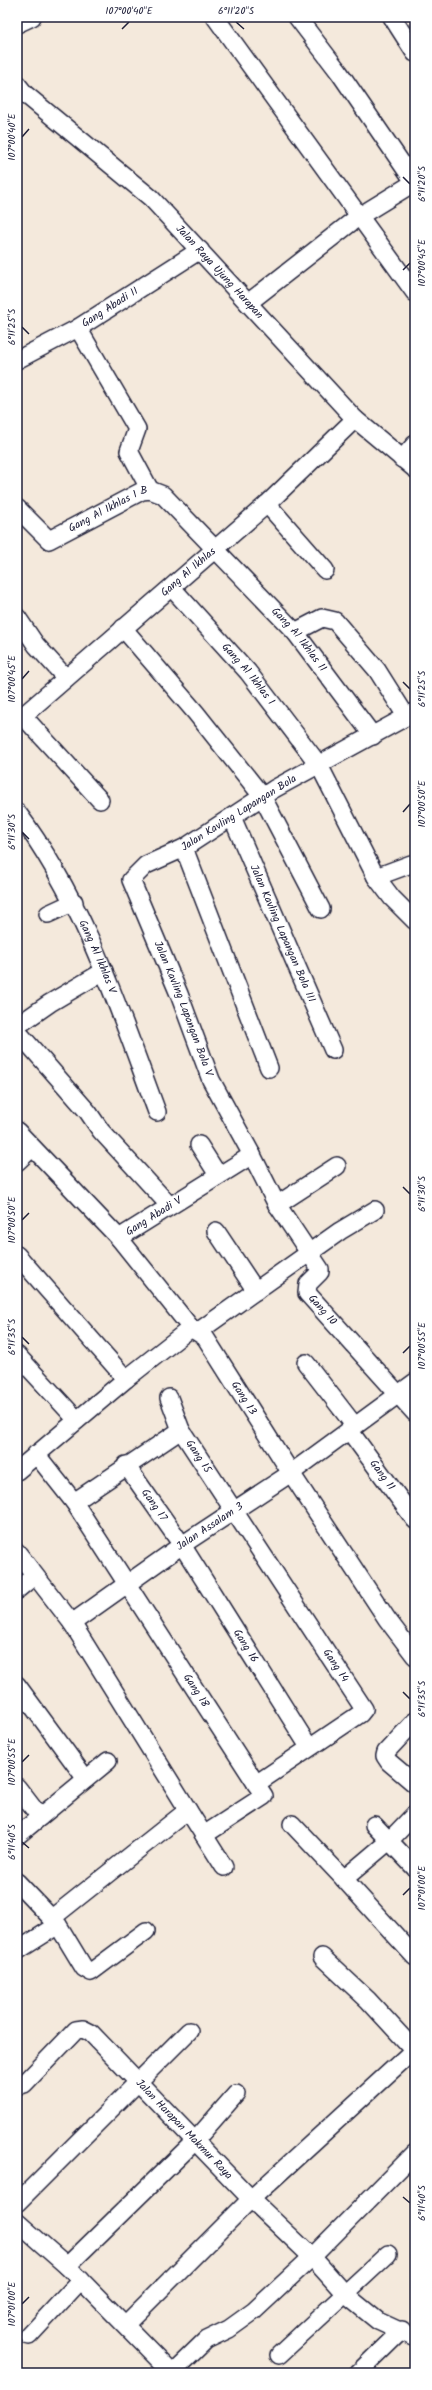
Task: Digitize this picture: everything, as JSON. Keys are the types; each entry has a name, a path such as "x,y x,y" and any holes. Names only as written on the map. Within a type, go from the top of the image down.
{"street":[{"path":"17,24 32,17"},
{"path":"215,17 358,217 415,293"},
{"path":"248,303 358,217 415,183 339,72 297,17"},
{"path":"392,17 415,53"},
{"name":"Jalan Raya Ujung Harapan","path":"17,84 25,94 151,198 355,419 408,464"},
{"name":"Gang Abadi II","path":"17,360 78,328 200,250"},
{"path":"78,328 137,429 129,451 150,490"},
{"name":"Gang Al Ikhlas","path":"20,718 123,628 172,588 267,504 355,419"},
{"path":"408,464 415,444"},
{"name":"Gang Al Ikhlas I B","path":"17,508 49,540 142,491 150,490 163,495 216,549"},
{"path":"267,504 325,570"},
{"name":"Gang Al Ikhlas II","path":"216,549 295,632 374,736"},
{"name":"Gang Al Ikhlas I","path":"172,588 248,672 319,765 376,877 392,898 415,921"},
{"path":"17,617 36,645 66,678"},
{"path":"295,632 322,618 335,622 377,670 410,714"},
{"path":"123,628 196,713 262,796 321,909"},
{"name":"Jalan Kavling Lapangan Bola","path":"146,865 184,848 262,796 374,736 410,714"},
{"path":"20,718 100,800"},
{"name":"Gang Al Ikhlas V","path":"17,812 33,833 74,902 104,971 157,1112"},
{"name":"Jalan Kavling Lapangan Bola III","path":"232,817 333,1050"},
{"path":"184,848 268,1068"},
{"path":"376,877 411,864"},
{"name":"Jalan Kavling Lapangan Bola V","path":"146,865 131,877 131,883 179,994 211,1080 252,1155"},
{"path":"48,914 74,902"},
{"path":"17,1026 50,1003 104,971"},
{"path":"17,1031 88,1112 101,1131 170,1206"},
{"name":"Gang Abadi V","path":"17,1131 119,1238 252,1155"},
{"path":"199,1145 218,1175"},
{"path":"17,1162 32,1148"},
{"name":"Gang 10","path":"252,1155 277,1205 320,1268 320,1272 308,1284 307,1293 398,1395"},
{"path":"277,1205 337,1166"},
{"path":"17,1470 126,1379 195,1330 310,1254 340,1231 376,1210"},
{"path":"216,1231 256,1291"},
{"name":"Gang 13","path":"119,1238 195,1330 205,1337 387,1619 415,1656"},
{"path":"17,1255 126,1379"},
{"path":"17,1355 77,1420"},
{"name":"Gang 11","path":"306,1363 352,1427 415,1520"},
{"name":"Jalan Assalam 3","path":"72,1624 182,1545 235,1512 292,1473 352,1427 415,1382"},
{"path":"398,1395 415,1413"},
{"name":"Gang 15","path":"169,1398 181,1430 235,1512"},
{"path":"74,1502 126,1465 181,1430"},
{"name":"Gang 18","path":"36,1454 74,1502 126,1586 260,1790"},
{"name":"Gang 17","path":"126,1465 182,1545"},
{"name":"Gang 14","path":"204,1835 260,1790 309,1747 360,1714 364,1709 235,1512"},
{"name":"Gang 16","path":"182,1545 309,1747"},
{"path":"17,1552 72,1624 224,1867"},
{"path":"17,1590 34,1576"},
{"path":"17,1685 86,1779"},
{"path":"415,1721 386,1752 385,1756 389,1762 415,1784"},
{"path":"17,1836 108,1760"},
{"path":"17,1787 40,1817"},
{"path":"17,1951 188,1810"},
{"path":"344,1879 389,1841 415,1814"},
{"path":"292,1824 415,1958"},
{"path":"374,1825 415,1868"},
{"path":"17,1882 55,1921 84,1968 91,1972 146,1931"},
{"path":"126,2324 250,2199 415,2050 368,2000 322,1957"},
{"name":"Jalan Harapan Makmur Raya","path":"17,2085 24,2084 76,2030 83,2029 90,2033 250,2199 312,2257 346,2295 378,2321 408,2334"},
{"path":"17,2203 72,2150 137,2081 189,2031"},
{"path":"67,2266 194,2142 236,2094"},
{"path":"17,2222 67,2266 126,2324 172,2373 206,2340 229,2329 254,2311 312,2257 415,2154"},
{"path":"279,2355 346,2295 388,2254"},
{"path":"29,2336 81,2280"},
{"path":"358,2373 408,2334"}]}
